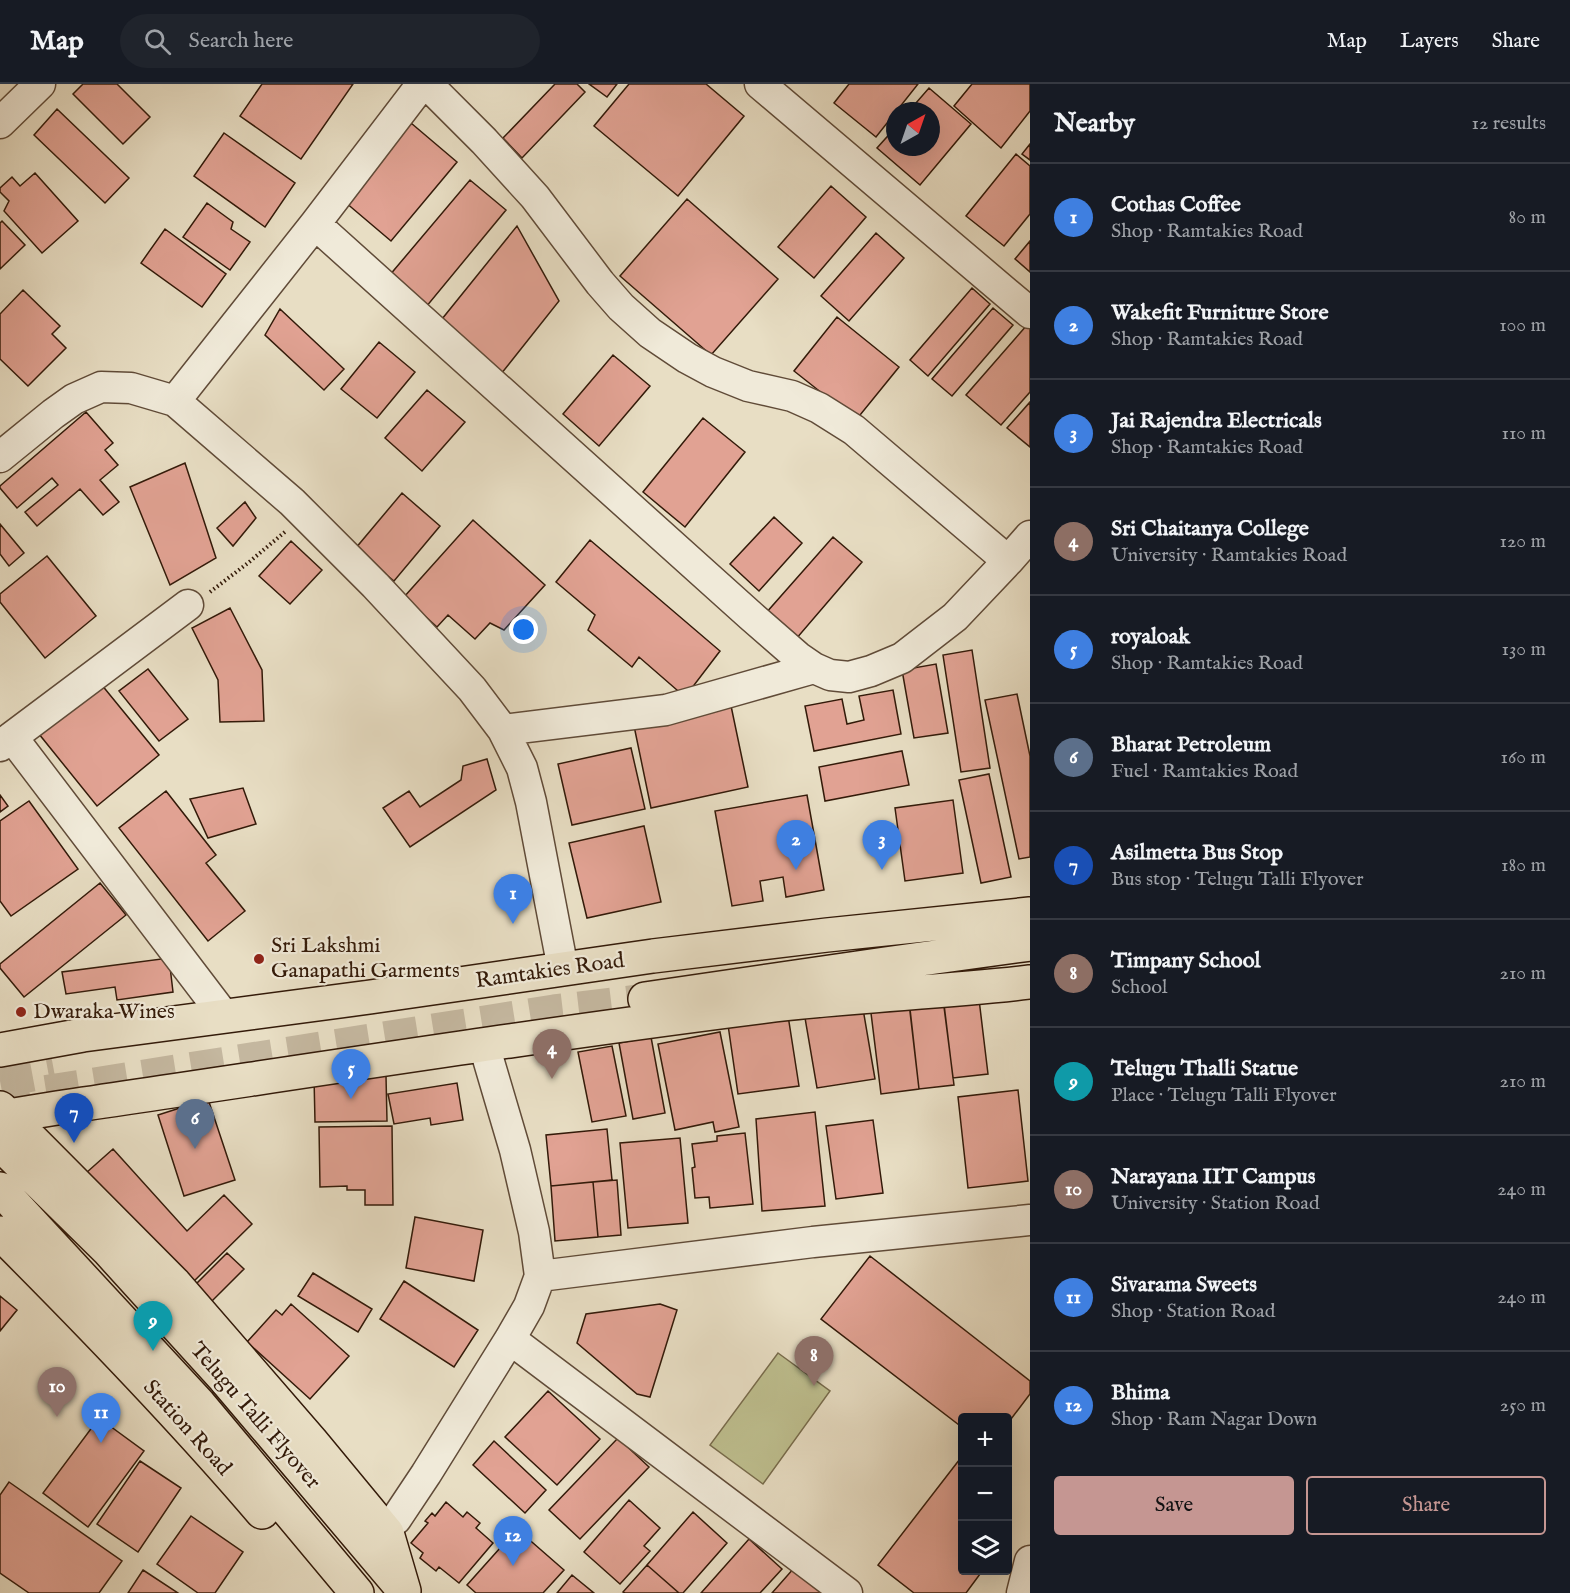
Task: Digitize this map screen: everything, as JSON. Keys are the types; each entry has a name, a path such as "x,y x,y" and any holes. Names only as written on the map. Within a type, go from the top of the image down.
{"main road":[{"name":"Ramtakies Road","path":"0,1050 83,1035 687,952 1030,914"},
{"path":"2,1122 484,1045 885,964 1030,944"},
{"path":"687,952 634,993 684,1006 807,1002 1030,982"},
{"path":"2,1122 175,1284 319,1450 387,1533 405,1592"},
{"name":"Telugu Talli Flyover","path":"2,1122 108,1250 226,1380 405,1592"},
{"name":"Telugu Talli Flyover","path":"0,1189 199,1404 357,1593"},
{"name":"Station Road","path":"0,1233 156,1394 315,1575 350,1593"}],"street":[{"path":"0,123 40,84"},
{"path":"175,401 422,84"},
{"path":"427,84 484,141 535,197 600,283 621,307 650,333 713,372 748,386 792,396 819,408 854,430 1008,561"},
{"path":"760,84 1030,313"},
{"path":"315,224 798,657 830,675 849,677 902,658 955,617 1030,536"},
{"path":"0,457 74,399 100,387 131,388 175,401 283,494 375,585 472,689 503,730 522,768 531,802 563,969"},
{"path":"188,605 6,742 225,1017"},
{"path":"503,730 666,710 814,668"},
{"path":"396,1519 510,1339 529,1306 540,1275 534,1232 517,1160 484,1045"},
{"path":"540,1275 813,1242 1030,1220"},
{"path":"510,1339 847,1593"},
{"path":"1022,1593 1030,1561"}],"path":[{"path":"188,605 220,586 304,514"}],"green space":[{"path":"778,1353 830,1391 763,1484 710,1445"}],"building":[{"path":"83,84 117,84 150,117 123,144 73,94"},
{"path":"262,84 353,84 301,159 240,116"},
{"path":"555,84 577,84 585,92 522,158 503,138"},
{"path":"589,84 617,84 607,97"},
{"path":"629,84 706,84 744,116 678,196 594,126"},
{"path":"849,84 918,84 904,102 886,102 886,124 876,137 834,103"},
{"path":"972,84 1030,84 1030,111 1001,148 954,106"},
{"path":"929,88 971,124 920,185 886,156 940,156 940,102 917,102"},
{"path":"57,109 129,178 105,203 34,135"},
{"path":"411,123 457,162 391,241 345,202"},
{"path":"224,133 295,183 265,227 194,176"},
{"path":"886,138 886,156 877,148"},
{"path":"1030,144 1030,160 1022,154"},
{"path":"1016,154 1030,166 1030,214 1004,246 966,216"},
{"path":"35,173 78,221 42,253 4,211 9,201 0,192 0,188 12,177 20,186"},
{"path":"470,180 506,210 426,307 389,276"},
{"path":"831,186 866,217 814,278 778,247"},
{"path":"687,199 778,279 711,355 620,276"},
{"path":"207,203 233,222 231,229 250,242 230,270 183,237"},
{"path":"2,221 25,245 0,269 0,223"},
{"path":"517,226 559,301 501,374 438,324"},
{"path":"165,229 226,274 202,307 141,263"},
{"path":"876,233 904,258 849,321 821,296"},
{"path":"1030,241 1030,272 1015,259"},
{"path":"972,288 990,304 928,376 910,360"},
{"path":"23,290 60,326 52,334 66,348 28,386 0,359 0,314"},
{"path":"993,308 1013,325 952,396 932,379"},
{"path":"280,309 344,369 324,390 265,335"},
{"path":"837,317 899,367 856,420 794,371"},
{"path":"1027,325 1030,327 1030,392 1001,425 966,395"},
{"path":"379,342 415,372 377,418 341,389"},
{"path":"613,355 650,386 599,446 563,414"},
{"path":"427,390 465,422 422,471 385,438"},
{"path":"1030,402 1030,447 1007,428"},
{"path":"86,412 113,443 105,450 118,465 100,480 119,502 103,515 80,489 37,526 25,512 58,485 52,478 17,508 0,486"},
{"path":"703,418 745,452 685,527 643,492"},
{"path":"185,463 216,558 170,585 130,487"},
{"path":"402,493 440,526 394,581 355,549"},
{"path":"245,502 256,518 233,546 217,528"},
{"path":"774,517 802,543 759,591 730,564"},
{"path":"473,520 545,585 504,630 490,623 475,639 448,615 437,627 404,597"},
{"path":"0,524 24,553 9,566 0,554"},
{"path":"833,537 862,562 796,639 766,613"},
{"path":"590,540 720,651 685,697 639,657 632,667 588,630 595,615 556,582"},
{"path":"291,541 322,570 290,604 259,576"},
{"path":"47,556 96,616 45,658 0,602 0,594"},
{"path":"230,608 262,670 264,721 220,722 218,680 192,628"},
{"path":"972,650 990,768 961,772 943,655"},
{"path":"936,664 948,733 914,738 902,670"},
{"path":"148,669 188,719 159,741 119,691"},
{"path":"101,684 159,755 97,806 39,734"},
{"path":"893,690 901,734 814,751 805,706 842,699 847,724 864,720 859,696"},
{"path":"1017,694 1030,756 1030,857 1019,859 985,700"},
{"path":"730,701 748,787 651,808 633,721"},
{"path":"631,748 645,809 572,825 558,764"},
{"path":"902,751 909,785 825,801 819,767"},
{"path":"487,759 496,790 410,847 383,808 409,791 420,807 461,780 463,766"},
{"path":"989,774 1011,877 981,883 959,780"},
{"path":"243,788 256,824 208,838 190,799"},
{"path":"166,791 216,855 206,863 245,911 208,941 119,828"},
{"path":"0,795 8,806 0,812"},
{"path":"807,795 824,890 786,897 783,877 760,881 763,901 732,906 715,811"},
{"path":"953,800 963,873 905,881 895,808"},
{"path":"29,801 78,869 11,916 0,901 0,821"},
{"path":"644,826 661,902 587,918 569,843"},
{"path":"100,883 126,915 24,997 0,968 0,964"},
{"path":"169,958 173,992 117,1000 115,987 66,994 62,972"},
{"path":"978,991 988,1074 953,1078 943,996"},
{"path":"943,999 954,1085 919,1089 909,1003"},
{"path":"909,1000 919,1089 881,1094 870,1005"},
{"path":"862,1003 875,1079 817,1088 804,1012"},
{"path":"787,1009 799,1086 738,1094 727,1018"},
{"path":"720,1032 739,1127 715,1132 713,1122 675,1130 658,1044"},
{"path":"651,1037 665,1113 633,1119 619,1043"},
{"path":"612,1046 626,1116 592,1122 578,1052"},
{"path":"386,1076 387,1121 315,1122 314,1077"},
{"path":"457,1083 463,1120 431,1125 430,1118 394,1124 388,1094"},
{"path":"1018,1090 1028,1181 968,1188 958,1097"},
{"path":"208,1099 235,1180 184,1196 158,1115"},
{"path":"815,1112 825,1206 762,1211 756,1119"},
{"path":"873,1120 883,1193 836,1199 826,1126"},
{"path":"392,1126 393,1205 365,1205 365,1190 347,1190 347,1186 320,1187 319,1127"},
{"path":"607,1129 612,1180 551,1186 546,1135"},
{"path":"745,1133 753,1204 710,1208 709,1197 695,1198 692,1144 717,1141 717,1136"},
{"path":"680,1138 688,1223 628,1228 620,1143"},
{"path":"113,1149 187,1231 224,1195 252,1224 189,1286 86,1173"},
{"path":"617,1180 621,1235 598,1237 593,1182"},
{"path":"593,1182 598,1237 555,1241 551,1186"},
{"path":"415,1217 483,1230 474,1281 406,1268"},
{"path":"227,1253 244,1269 212,1301 196,1284"},
{"path":"870,1256 1030,1381 1030,1394 1012,1418 1012,1413 958,1413 958,1424 821,1319"},
{"path":"313,1273 372,1309 358,1332 298,1296"},
{"path":"404,1281 478,1330 454,1367 380,1319"},
{"path":"0,1296 17,1310 0,1331"},
{"path":"291,1304 349,1356 310,1399 247,1342 276,1310 282,1315"},
{"path":"660,1304 677,1310 650,1397 637,1394 577,1343 586,1314"},
{"path":"548,1391 600,1439 557,1485 505,1437"},
{"path":"99,1418 144,1451 88,1527 43,1493"},
{"path":"618,1438 649,1467 580,1539 549,1510"},
{"path":"494,1441 546,1490 525,1513 473,1465"},
{"path":"140,1461 181,1488 138,1552 97,1524"},
{"path":"958,1461 958,1575 979,1575 966,1593 914,1593 878,1565"},
{"path":"9,1482 122,1561 99,1593 29,1593 0,1573 0,1495"},
{"path":"629,1500 660,1528 644,1546 650,1551 620,1584 584,1552"},
{"path":"446,1502 463,1517 467,1512 480,1523 476,1528 493,1543 459,1583 439,1567 436,1571 420,1558 423,1553 411,1543 428,1523 425,1521 432,1513 435,1516"},
{"path":"693,1512 727,1543 683,1593 679,1593 647,1565"},
{"path":"191,1516 243,1552 215,1593 198,1593 157,1564"},
{"path":"517,1529 564,1570 543,1593 476,1593 467,1585"},
{"path":"749,1539 782,1569 760,1593 701,1593"},
{"path":"647,1565 679,1593 623,1592"},
{"path":"794,1568 822,1593 772,1593"},
{"path":"143,1570 178,1593 128,1593"},
{"path":"572,1575 594,1593 557,1593"}],"tunnel":[{"path":"0,1108 44,1092 554,1011 638,1001"},
{"path":"0,1081 54,1071"}],"place":[{"name":"Wakefit Furniture Store","path":"796,870"},
{"name":"Jai Rajendra Electricals","path":"882,870"},
{"name":"Cothas Coffee","path":"513,924"},
{"name":"Sri Lakshmi Ganapathi Garments","path":"259,959"},
{"name":"Dwaraka Wines","path":"21,1012"},
{"name":"Sri Chaitanya College","path":"552,1079"},
{"name":"royaloak","path":"351,1099"},
{"name":"Asilmetta Bus Stop","path":"74,1143"},
{"name":"Bharat Petroleum","path":"195,1149"},
{"name":"Telugu Thalli Statue","path":"153,1351"},
{"name":"Timpany School","path":"814,1386"},
{"name":"Narayana IIT Campus","path":"57,1417"},
{"name":"Sivarama Sweets","path":"101,1443"},
{"name":"Bhima","path":"513,1566"}]}
